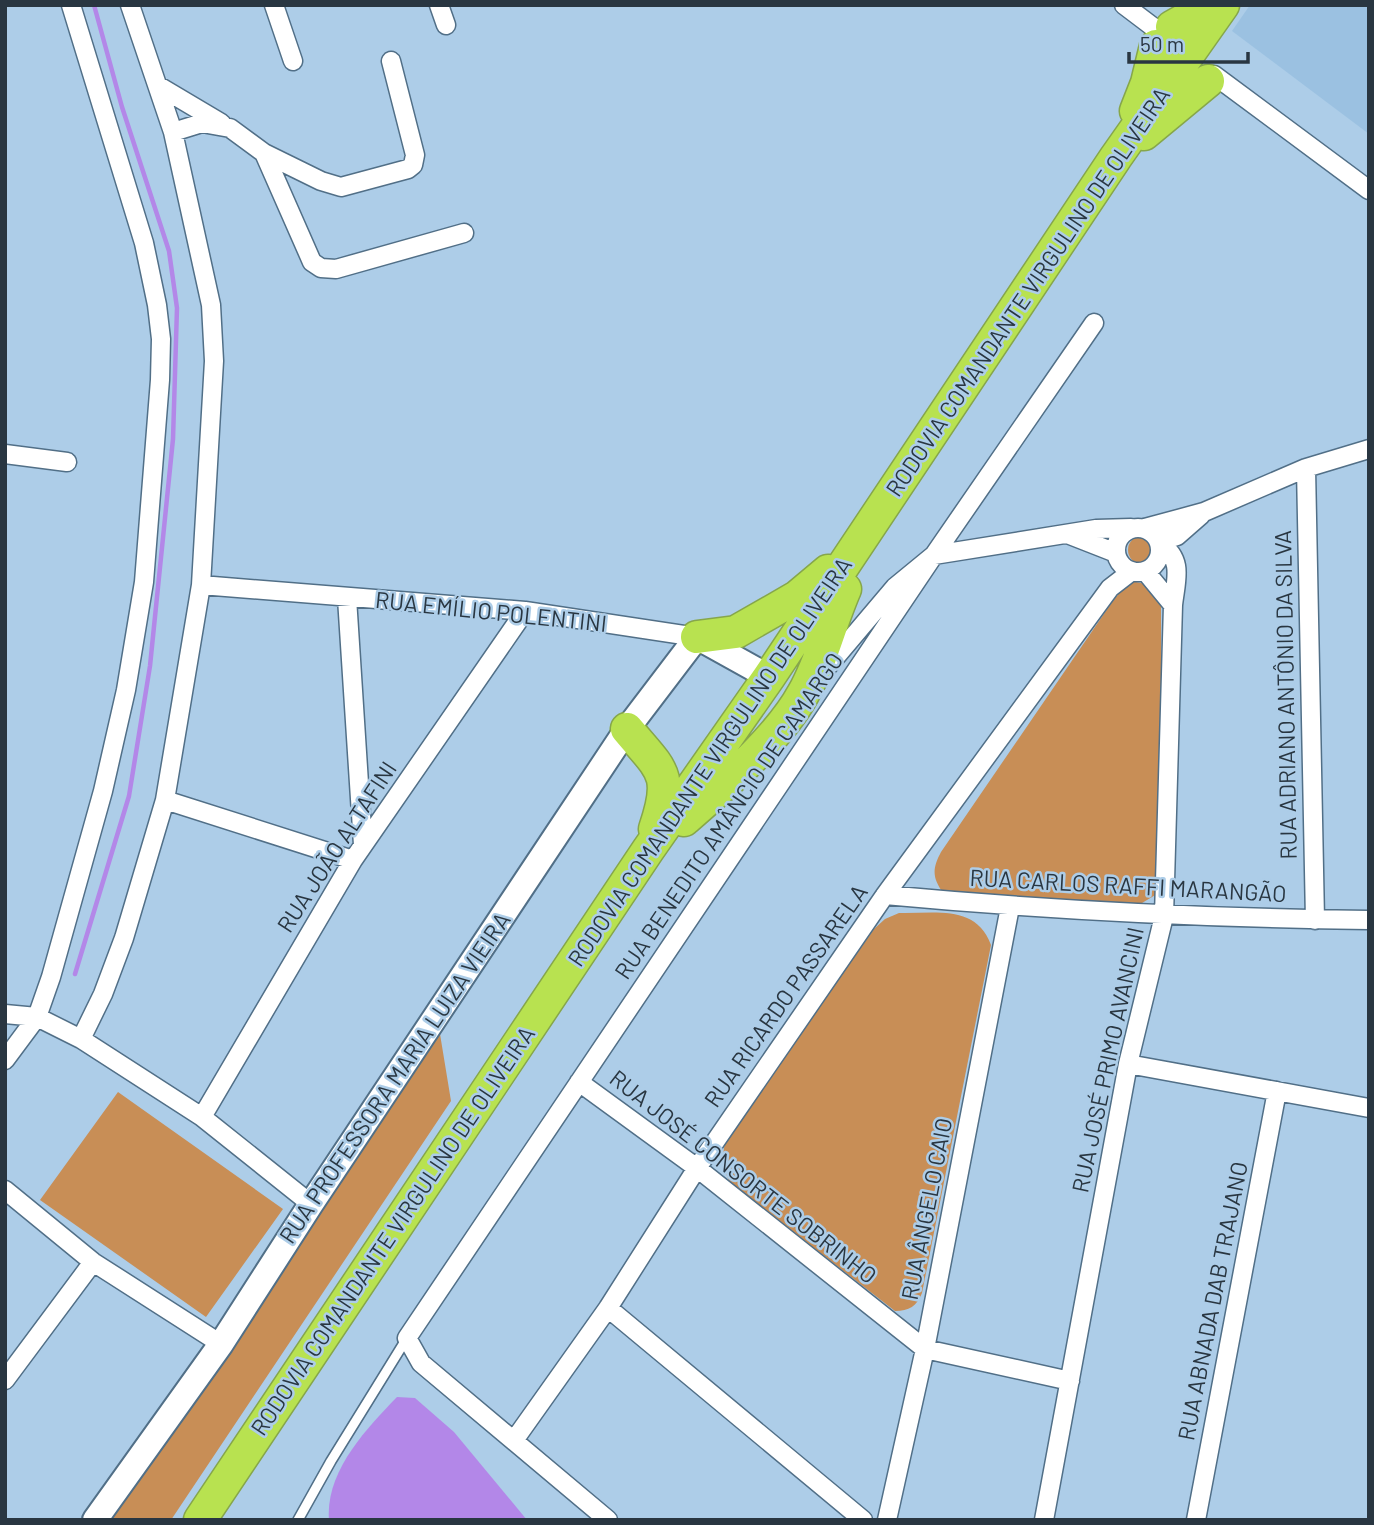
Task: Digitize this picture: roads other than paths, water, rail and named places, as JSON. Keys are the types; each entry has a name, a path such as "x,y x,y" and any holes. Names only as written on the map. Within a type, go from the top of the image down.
{"highway":[{"name":"RODOVIA COMANDANTE VIRGULINO DE OLIVEIRA","path":"200,1520 648,850 873,524 1173,75 1211,50 1223,5"},
{"path":"1116,158 1211,50 1229,5"},
{"path":"1116,158 1147,83 1163,35 1211,50"},
{"path":"697,637 736,632 797,597 820,579 873,524"},
{"path":"648,850 716,793 784,723 814,673 838,606 873,524"},
{"path":"769,677 802,696"},
{"path":"627,729 662,771 665,800 648,850"},
{"path":"192,1520 237,1464"},
{"path":"205,1520 237,1464"}],"street":[{"path":"5,1060 37,1017 51,977 103,791 126,690 144,582 160,380 161,339 144,243 71,5"},
{"path":"81,1040 103,995 124,938 165,800 201,585 214,361 211,305 173,132 130,5"},
{"path":"274,5 293,61"},
{"path":"439,5 446,25"},
{"path":"1124,5 1163,35 1161,63 1173,75 1189,84 1199,85 1211,50 1369,190"},
{"path":"157,85 230,128 264,153 321,181 341,187 408,169 413,165 415,155 391,61"},
{"path":"173,132 202,124 230,128"},
{"path":"264,153 312,262 321,268 336,269 464,233"},
{"name":"RUA BENEDITO AMÂNCIO DE CAMARGO","path":"407,1338 933,555 1094,323"},
{"path":"802,696 895,587 933,555 1105,528 1138,528 1204,512 1306,468 1369,449"},
{"path":"5,454 67,462"},
{"name":"RUA ADRIANO ANTÔNIO DA SILVA","path":"1306,468 1315,920"},
{"path":"1160,543 1187,529 1204,512"},
{"path":"1138,528 1157,537 1160,543 1160,557 1152,568 1139,571"},
{"path":"1116,555 1119,538 1138,528"},
{"path":"1070,535 1116,555 1121,564 1139,571 1173,605"},
{"name":"RUA JOSÉ PRIMO AVANCINI","path":"1044,1520 1128,1064 1164,916 1175,558 1171,551 1160,543"},
{"name":"RUA RICARDO PASSARELA","path":"1110,588 1116,555"},
{"name":"RUA RICARDO PASSARELA","path":"515,1440 608,1308 697,1168 886,895 1110,588 1139,571"},
{"name":"RUA EMÍLIO POLENTINI","path":"201,585 525,611 697,637 769,677"},
{"path":"346,598 363,845"},
{"name":"RUA JOÃO ALTAFINI","path":"202,1117 353,860 525,611"},
{"name":"RUA PROFESSORA MARIA LUIZA VIEIRA","path":"95,1520 221,1344 627,729 697,637"},
{"path":"165,800 353,860"},
{"name":"RUA CARLOS RAFFI MARANGÃO","path":"886,895 1010,907 1164,916 1369,920"},
{"name":"RUA ÂNGELO CAIO","path":"887,1520 925,1349 1010,907"},
{"path":"5,1014 37,1017 81,1040 202,1117 311,1204"},
{"path":"1128,1064 1369,1108"},
{"name":"RUA JOSÉ CONSORTE SOBRINHO","path":"579,1082 697,1168 925,1349 1070,1381"},
{"name":"RUA ABNADA DAB TRAJANO","path":"1196,1520 1278,1091"},
{"path":"5,1190 93,1262 221,1344"},
{"path":"5,1380 93,1262"},
{"path":"608,1308 863,1520"},
{"path":"407,1338 421,1363 608,1520"}],"lane":[{"path":"298,1520 407,1338"}],"waterway":[{"path":"75,974 129,796 150,666 173,439 177,308 169,251 122,107 94,5"}]}
